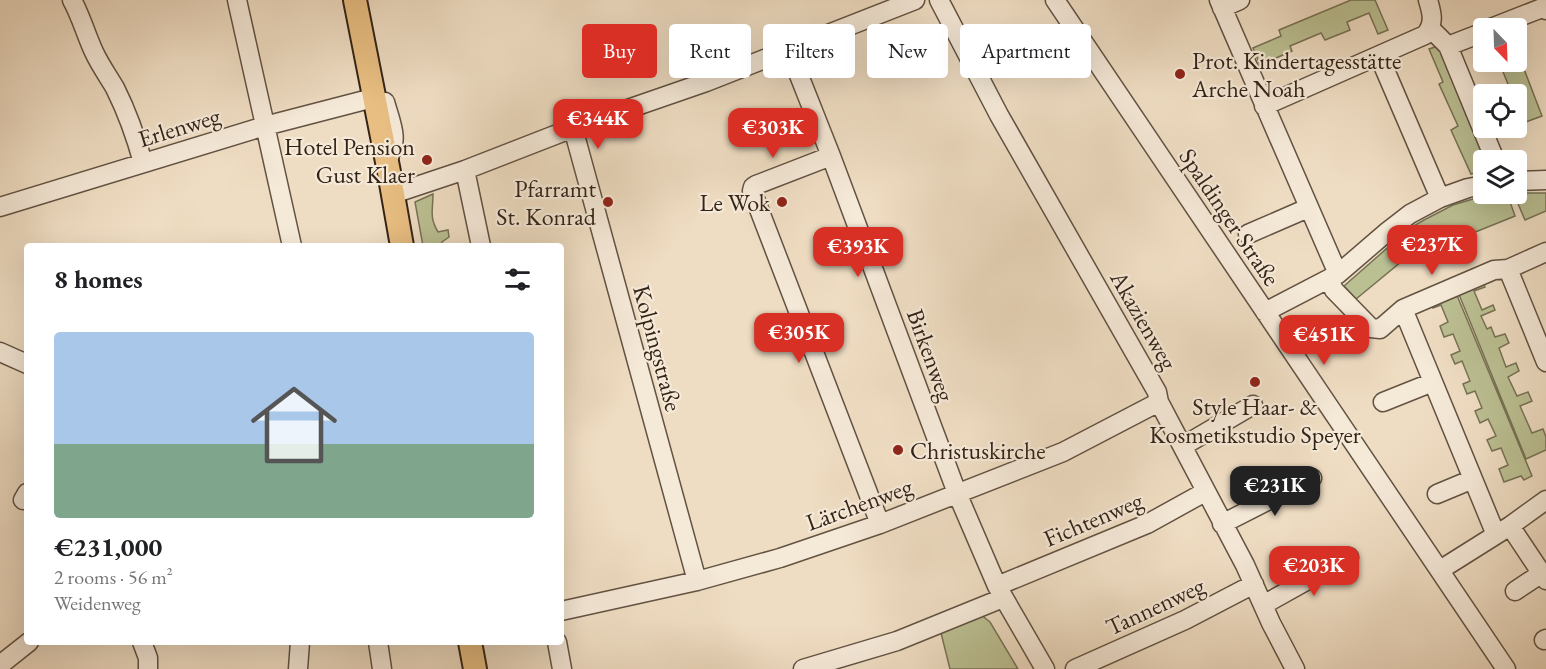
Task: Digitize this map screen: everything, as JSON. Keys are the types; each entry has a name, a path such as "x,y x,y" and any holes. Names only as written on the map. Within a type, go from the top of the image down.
{"main road":[{"path":"361,2 367,63 401,243"},
{"path":"470,645 474,669"}],"street":[{"path":"72,0 94,52 126,113 143,163"},
{"path":"237,0 291,243"},
{"path":"855,24 915,0"},
{"name":"Akazienweg","path":"939,0 999,115 1157,392 1159,402 1254,584 1295,669"},
{"name":"Spaldinger Straße","path":"1054,0 1506,669"},
{"path":"1240,0 1220,4 1308,208 1334,277 1334,290 1371,328 1380,329 1403,309 1494,270 1508,269 1546,252"},
{"path":"1264,106 1425,35 1431,28 1432,19 1428,0"},
{"path":"1516,18 1542,8 1546,10"},
{"path":"1431,28 1448,46 1491,150"},
{"path":"1448,46 1473,36"},
{"path":"1379,56 1440,198"},
{"path":"393,194 465,170 573,128 763,60"},
{"path":"367,63 383,92 394,135 392,152 387,160"},
{"name":"Birkenweg","path":"800,78 957,493 1000,592 1045,669"},
{"name":"Erlenweg","path":"0,207 265,126 373,98"},
{"name":"Kolpingstraße","path":"573,128 697,581"},
{"path":"831,156 756,185 752,191 880,524"},
{"path":"465,170 480,243"},
{"path":"1527,181 1546,180"},
{"path":"1266,312 1334,277 1401,221 1440,198 1473,188"},
{"path":"1248,234 1308,208"},
{"path":"1508,269 1546,362"},
{"path":"1403,309 1473,479 1503,531 1544,577 1515,591"},
{"path":"0,351 24,363"},
{"path":"1383,402 1433,382"},
{"name":"Lärchenweg","path":"564,610 697,581 780,558 880,524 1063,452 1159,402"},
{"path":"1183,446 1253,405"},
{"path":"1222,524 1312,478"},
{"path":"1437,494 1473,479"},
{"name":"Fichtenweg","path":"803,669 897,641 1147,524 1205,492"},
{"path":"1440,570 1546,501"},
{"path":"1263,605 1349,557"},
{"name":"Tannenweg","path":"1075,669 1185,620 1254,584"},
{"path":"0,665 25,645"},
{"path":"143,645 148,658 148,669"},
{"path":"298,669 300,645"},
{"path":"378,645 382,669"},
{"path":"558,645 562,669"}],"green space":[{"path":"1351,0 1375,0 1388,30 1378,34 1369,13 1347,22 1350,30 1325,40 1321,33 1290,46 1292,51 1260,65 1253,48 1281,36 1279,30"},
{"path":"1438,46 1473,121 1473,138 1481,138 1486,150 1473,150 1473,174 1471,174 1451,130 1458,126 1439,84 1443,82 1429,49"},
{"path":"1503,72 1525,72 1542,116 1527,122 1527,84 1508,84"},
{"path":"1527,193 1546,193 1546,211 1525,220 1518,204 1527,204"},
{"path":"433,194 433,222 438,232 448,230 449,237 442,243 422,243 415,202"},
{"path":"1473,199 1473,204 1511,204 1515,216 1401,262 1356,299 1344,286 1410,228 1453,205"},
{"path":"1483,282 1485,287 1474,291 1482,310 1493,305 1495,310 1481,316 1487,329 1491,327 1495,337 1505,334 1509,343 1499,348 1506,367 1516,363 1519,371 1508,377 1517,396 1528,392 1532,401 1520,406 1532,433 1543,429 1546,437 1546,450 1526,459 1458,292"},
{"path":"1456,293 1532,476 1524,480 1521,476 1504,482 1499,469 1508,465 1501,448 1492,451 1487,440 1496,436 1488,419 1480,423 1475,411 1482,408 1475,391 1467,394 1463,384 1470,381 1462,361 1455,364 1451,355 1460,351 1453,334 1444,337 1440,326 1448,322 1441,305 1433,308 1431,303"},
{"path":"980,614 990,622 1018,669 950,669 940,629"}],"place":[{"name":"Prot. Kindertagesstätte Arche Noah","path":"1180,74"},
{"name":"Hotel Pension Gust Klaer","path":"427,160"},
{"name":"Pfarramt St. Konrad","path":"608,202"},
{"name":"Le Wok","path":"782,202"},
{"name":"Style Haar- & Kosmetikstudio Speyer","path":"1255,382"},
{"name":"Christuskirche","path":"898,450"}]}
